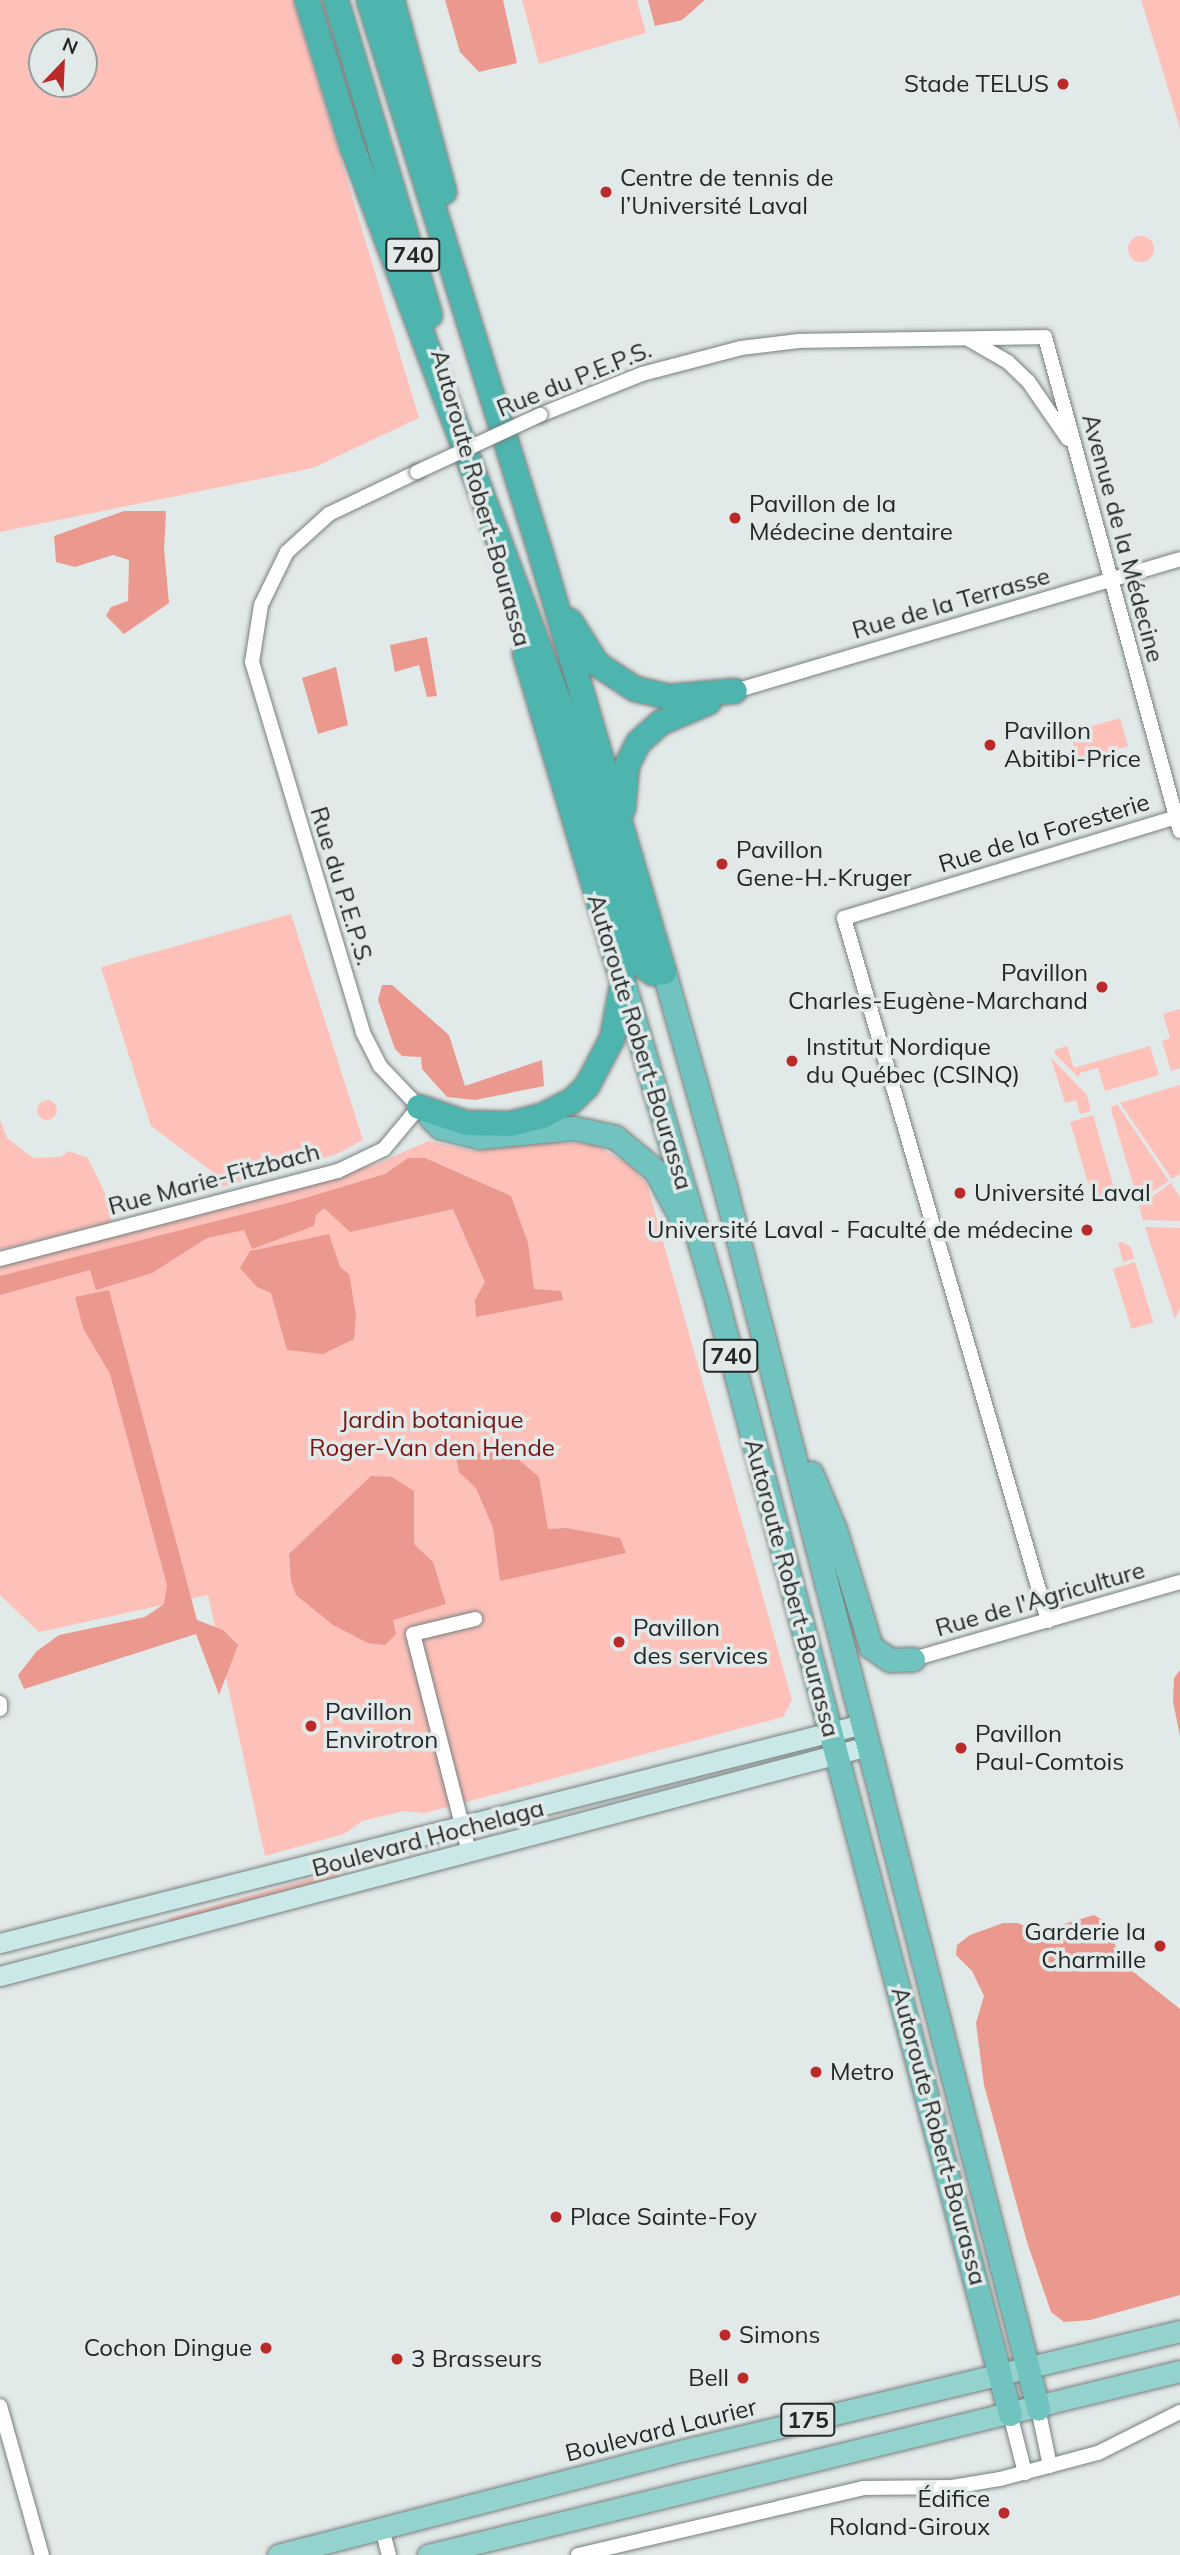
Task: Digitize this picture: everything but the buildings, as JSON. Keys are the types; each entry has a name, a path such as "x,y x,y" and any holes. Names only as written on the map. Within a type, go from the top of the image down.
{"highway":[{"path":"306,0 352,146 575,743 640,964 653,973 664,972"},
{"name":"Autoroute Robert-Bourassa","path":"336,0 717,1302 1010,2414"},
{"name":"Autoroute Robert-Bourassa","path":"369,0 542,558 664,972 747,1277 1038,2408"},
{"path":"391,0 422,104 488,384"},
{"path":"542,558 575,630 597,664 612,676 635,689 669,697 735,691"},
{"path":"623,831 626,770 638,743 665,720 735,691"},
{"path":"419,1107 466,1123 510,1124 542,1116 572,1101 606,1057 623,982"},
{"path":"419,1107 440,1127 461,1135 500,1138 574,1128 615,1137 629,1146 656,1171 670,1194 717,1302"},
{"path":"747,1277 871,1647 890,1660 914,1659"}],"main road":[{"name":"Boulevard Hochelaga","path":"0,1943 462,1828 830,1732 865,1735"},
{"name":"Boulevard Hochelaga","path":"0,1976 836,1756 865,1735"},
{"name":"Boulevard Laurier","path":"278,2555 1180,2331"},
{"name":"175","path":"428,2555 1038,2408 1180,2371"}],"street":[{"name":"Rue du P.E.P.S.","path":"419,1107 380,1066 363,1032 252,662 261,605 294,544 329,514 417,471 540,415 642,374 741,348 799,341 1045,337"},
{"name":"Avenue de la Médecine","path":"1045,337 1109,580 1178,824"},
{"path":"967,339 1008,362 1028,381 1074,449"},
{"name":"Rue de la Terrasse","path":"735,691 1180,559"},
{"name":"Rue de la Foresterie","path":"1048,1621 844,918 1178,824"},
{"name":"Rue Marie-Fitzbach","path":"0,1259 338,1171 384,1149 419,1107"},
{"name":"Rue de l'Agriculture","path":"914,1659 1180,1582"},
{"path":"470,1852 413,1634 475,1619"},
{"path":"0,2406 42,2555"},
{"path":"1038,2408 1050,2466"},
{"path":"578,2555 863,2488 952,2487 1025,2473 1120,2445 1180,2412"},
{"path":"1010,2414 1025,2473"},
{"path":"382,2529 389,2555"}],"green space":[{"path":"0,0 293,0 419,418 313,468 0,532"},
{"path":"522,0 637,0 646,33 539,64"},
{"path":"1141,0 1180,0 1180,129 1164,75"},
{"path":"1141,236 1151,239 1154,249 1151,259 1141,262 1131,259 1128,249 1131,239"},
{"path":"1120,718 1128,746 1078,760 1070,732"},
{"path":"291,914 363,1140 337,1154 222,1187 218,1176 151,1126 101,967"},
{"path":"1180,1009 1180,1068 1171,1071 1162,1041 1170,1038 1163,1014"},
{"path":"1067,1046 1074,1068 1150,1046 1159,1075 1105,1091 1098,1068 1079,1073 1079,1078 1056,1055 1054,1050"},
{"path":"1051,1058 1087,1095 1091,1111 1080,1114 1076,1100 1065,1103"},
{"path":"1180,1085 1180,1174 1172,1179 1120,1103"},
{"path":"47,1100 54,1103 57,1110 54,1117 47,1120 40,1117 37,1110 40,1103"},
{"path":"1117,1104 1169,1181 1138,1201 1112,1113 1111,1107"},
{"path":"1093,1115 1114,1188 1106,1201 1104,1197 1093,1200 1070,1122"},
{"path":"0,1120 7,1138 33,1158 60,1157 69,1151 88,1158 113,1210 112,1222 0,1250"},
{"name":"Jardin botanique Roger-Van den Hende","path":"428,1141 473,1151 548,1142 594,1144 631,1166 647,1184 792,1700 783,1717 425,1813 404,1811 362,1821 344,1834 265,1856 208,1595 39,1632 0,1595 0,1259 377,1164"},
{"path":"1171,1183 1180,1197 1180,1221 1143,1220 1139,1206"},
{"path":"1145,1227 1180,1228 1180,1308 1175,1319"},
{"path":"1122,1242 1131,1247 1134,1259 1123,1262 1118,1243"},
{"path":"1135,1262 1153,1322 1131,1329 1113,1269"},
{"path":"337,1871 339,1880 171,1925 169,1918"}],"shaded area":[{"path":"445,0 503,0 517,63 479,72 460,52"},
{"path":"648,0 705,0 682,20 655,26"},
{"path":"124,511 166,511 164,549 169,603 124,634 106,616 111,607 128,601 129,560 113,555 75,567 56,562 54,536"},
{"path":"427,637 437,696 427,697 419,665 395,672 390,645"},
{"path":"336,667 348,725 318,734 302,678"},
{"path":"382,985 392,985 449,1035 465,1086 542,1060 544,1086 475,1100 447,1097 422,1069 421,1057 402,1056 395,1049 378,1000"},
{"path":"408,1158 425,1158 511,1196 528,1243 534,1289 561,1291 563,1300 476,1317 475,1300 485,1282 453,1209 350,1232 324,1208 316,1215 314,1226 252,1249 244,1230 207,1238 152,1273 96,1290 90,1270 0,1295 0,1276 295,1201 385,1174"},
{"path":"329,1234 340,1267 349,1274 356,1315 354,1339 323,1354 287,1350 271,1293 257,1287 240,1268 250,1251"},
{"path":"109,1290 197,1620 223,1630 238,1645 219,1695 196,1634 24,1689 18,1675 37,1651 59,1635 145,1617 164,1604 167,1585 110,1374 83,1328 75,1297"},
{"path":"505,1448 539,1477 548,1529 567,1528 620,1538 626,1553 500,1581 493,1528 476,1488 459,1472 456,1457"},
{"path":"371,1476 392,1477 414,1491 414,1544 433,1562 446,1604 393,1620 396,1634 385,1645 368,1643 333,1625 296,1595 291,1581 289,1554"},
{"path":"1180,1670 1180,1736 1173,1702 1174,1678"},
{"path":"1094,1915 1108,1923 1121,1962 1180,2009 1180,2295 1090,2320 1064,2322 1051,2312 1027,2242 984,2085 976,2023 984,1996 972,1971 956,1955 957,1945 970,1935 1003,1923 1018,1923 1037,1932"}],"place":[{"name":"Stade TELUS","path":"1063,84"},
{"name":"Centre de tennis de l’Université Laval","path":"606,192"},
{"name":"Pavillon de la Médecine dentaire","path":"735,518"},
{"name":"Pavillon Abitibi-Price","path":"990,745"},
{"name":"Pavillon Gene-H.-Kruger","path":"722,864"},
{"name":"Pavillon Charles-Eugène-Marchand","path":"1102,987"},
{"name":"Institut Nordique du Québec (CSINQ)","path":"792,1061"},
{"name":"Université Laval","path":"960,1193"},
{"name":"Université Laval - Faculté de médecine","path":"1087,1230"},
{"name":"Pavillon des services","path":"619,1642"},
{"name":"Pavillon Envirotron","path":"311,1726"},
{"name":"Pavillon Paul-Comtois","path":"961,1748"},
{"name":"Garderie la Charmille","path":"1160,1946"},
{"name":"Metro","path":"816,2072"},
{"name":"Place Sainte-Foy","path":"556,2217"},
{"name":"Simons","path":"725,2335"},
{"name":"Cochon Dingue","path":"266,2348"},
{"name":"3 Brasseurs","path":"397,2359"},
{"name":"Bell","path":"743,2378"},
{"name":"Édifice Roland-Giroux","path":"1004,2513"}]}
